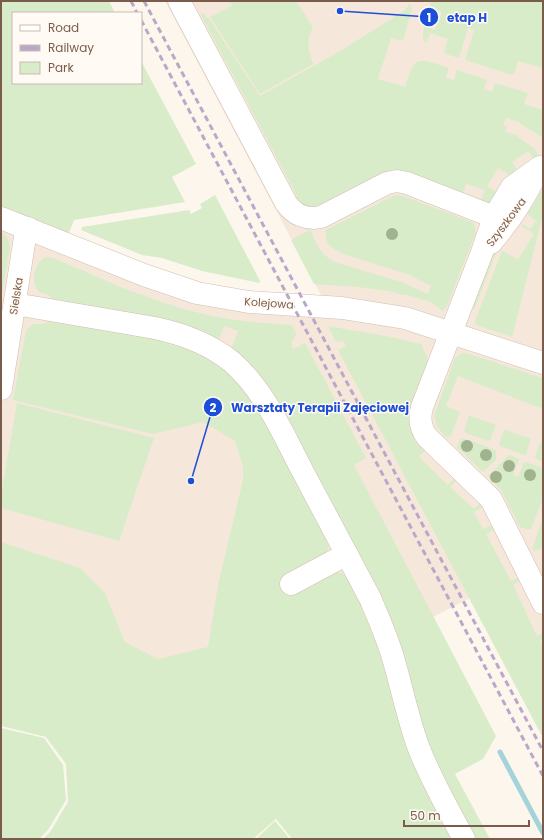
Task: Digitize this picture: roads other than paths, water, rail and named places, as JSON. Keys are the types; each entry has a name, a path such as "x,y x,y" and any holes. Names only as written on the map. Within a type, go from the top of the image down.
{"street":[{"path":"179,1 283,198 296,214 306,218 321,217 387,183 397,181 407,183 494,217"},
{"name":"Szyszkowa","path":"542,164 512,187 494,217 481,255 422,407 420,417 423,430 430,440 491,499 543,603"},
{"name":"Szyszkowa","path":"481,255 506,226 542,164"},
{"name":"Kolejowa","path":"1,218 155,279 197,293 231,300 260,303 329,306 376,312 411,319 543,363"},
{"name":"Sielska","path":"1,389 25,237 28,228"},
{"path":"15,304 166,330 197,341 224,356 245,375 256,388 266,403 347,554 382,624 423,758 434,783 464,839"},
{"path":"291,584 347,554"}],"waterway":[{"path":"500,752 543,833"}],"railway":[{"path":"131,1 136,12"},
{"path":"144,1 543,751"},
{"path":"142,22 543,776"}],"place":[{"name":"etap H","path":"340,11"},
{"name":"Warsztaty Terapii Zajęciowej","path":"191,481"}]}
